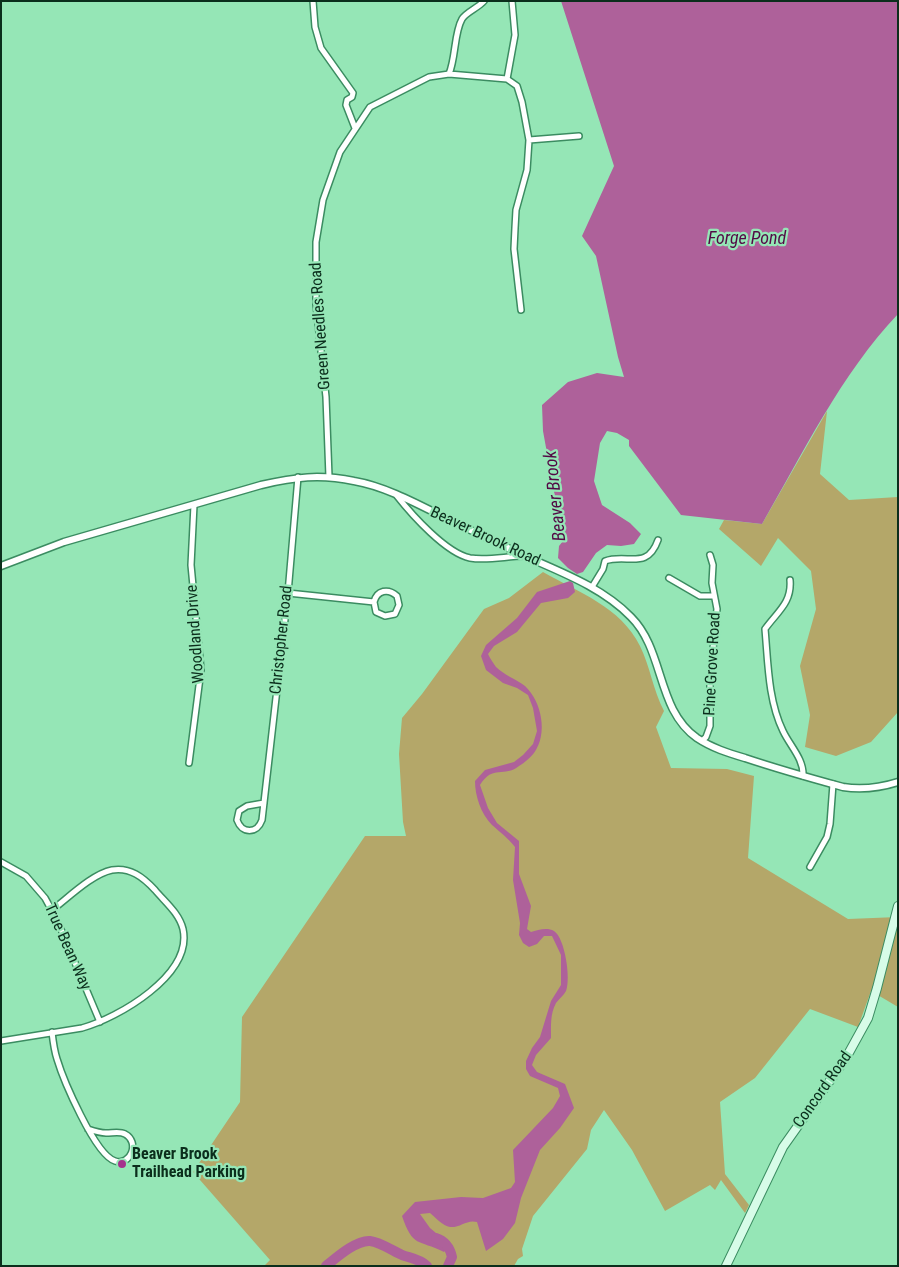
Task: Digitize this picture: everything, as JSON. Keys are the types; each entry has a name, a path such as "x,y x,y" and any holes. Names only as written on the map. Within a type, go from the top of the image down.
{"main road":[{"name":"Concord Road","path":"726,1266 784,1147 846,1058 868,1018 898,906"}],"street":[{"path":"314,1 315,27 321,48 353,93 352,97 347,100 346,105 355,128"},
{"path":"315,12 319,1"},
{"path":"449,74 456,47 456,38 463,18 484,1"},
{"path":"512,1 515,35 507,79 517,86 520,94 529,140 527,170 516,210 514,228 514,249 521,310"},
{"name":"Green Needles Road","path":"329,477 326,397 316,311 316,242 320,213 340,152 370,108 429,77 449,74 507,79"},
{"path":"529,140 579,136"},
{"name":"Beaver Brook Road","path":"1,566 64,542 261,485 298,477 329,477 366,483 590,586 618,606 636,622 650,646 669,702 677,717 687,730 712,747 802,776 855,789 877,788 898,784"},
{"name":"Christopher Road","path":"264,803 247,806 239,811 237,820 242,828 251,831 259,826 262,820 264,803 288,593 298,477"},
{"path":"397,496 426,529 451,549 464,556 483,558 527,556"},
{"name":"Woodland Drive","path":"189,763 201,670 191,565 194,505"},
{"path":"590,586 603,569 605,561 612,559 642,559 653,551 658,540"},
{"name":"Pine Grove Road","path":"702,741 706,737 710,726 710,679 717,609 712,583 710,555"},
{"path":"669,578 700,596 714,596"},
{"path":"790,580 791,591 787,603 765,629 772,692 777,716 783,732 801,762 803,768 802,776"},
{"path":"389,591 397,596 399,605 395,614 385,616 376,612 374,602 378,594 389,591"},
{"path":"288,593 374,602"},
{"path":"810,867 827,836 830,824 833,784"},
{"name":"True Bean Way","path":"1,862 26,876 45,898 52,910 100,1022"},
{"path":"1,1041 82,1028 100,1022 138,1001 165,978 178,959 183,947 184,934 181,922 144,879 132,872 108,871 96,877 52,910"},
{"path":"52,1032 55,1054 61,1071 88,1129 99,1146 111,1159 116,1161 128,1159 132,1154 132,1142 127,1135 88,1129"}],"shaded area":[{"path":"827,411 820,474 849,500 898,497 898,712 871,742 836,756 805,747 810,715 800,666 816,609 811,571 778,538 761,566 719,529 724,520 762,524"},
{"path":"543,572 598,602 622,621 632,632 640,646 664,711 656,727 671,768 727,769 754,776 748,858 848,919 898,917 898,1007 871,991 858,1027 810,1009 755,1078 720,1102 725,1174 749,1205 745,1213 721,1180 715,1190 710,1185 665,1211 632,1150 604,1110 591,1130 587,1149 533,1216 522,1249 523,1256 518,1259 514,1266 264,1266 270,1260 193,1172 240,1102 242,1017 365,836 406,836 403,822 399,754 402,718 422,694 484,609 509,598"}],"water":[{"name":"Forge Pond","path":"561,1 898,1 898,314 877,337 841,388 762,524 681,515 629,446 629,440 617,433 607,431 600,443 594,481 602,505 630,523 641,534 634,544 621,546 607,545 596,553 583,572 577,574 558,558 559,546 563,541 543,431 542,405 568,382 597,373 624,377 596,256 582,236 614,166"},
{"path":"570,581 573,583 575,592 568,598 541,603 517,632 494,646 488,654 496,667 525,686 531,693 539,709 542,728 538,745 529,759 514,769 489,775 480,785 488,808 497,823 519,841 519,874 531,906 527,929 531,932 545,929 554,931 558,935 564,950 568,978 566,991 556,1003 553,1011 551,1038 536,1055 532,1065 537,1072 565,1084 574,1108 560,1128 540,1150 521,1198 515,1223 503,1239 486,1251 477,1222 473,1221 450,1227 430,1213 420,1214 430,1228 448,1243 444,1252 413,1238 402,1216 415,1202 461,1197 483,1198 511,1188 515,1182 513,1150 553,1108 560,1096 558,1088 530,1076 526,1069 526,1061 540,1037 551,1001 561,985 561,955 552,936 544,936 537,944 529,947 523,943 519,935 520,923 513,880 515,847 485,816 477,799 475,781 485,770 514,762 523,755 533,744 537,731 533,708 528,695 517,688 503,683 486,670 481,656 486,645 517,618 537,592"}],"waterway":[{"name":"Beaver Brook","path":"436,1238 447,1245 450,1251 452,1257 448,1266"},
{"name":"Beaver Brook","path":"326,1266 353,1246 364,1241 382,1245 402,1255 418,1260 427,1266"}],"place":[{"name":"Beaver Brook Trailhead Parking","path":"122,1164"}]}
